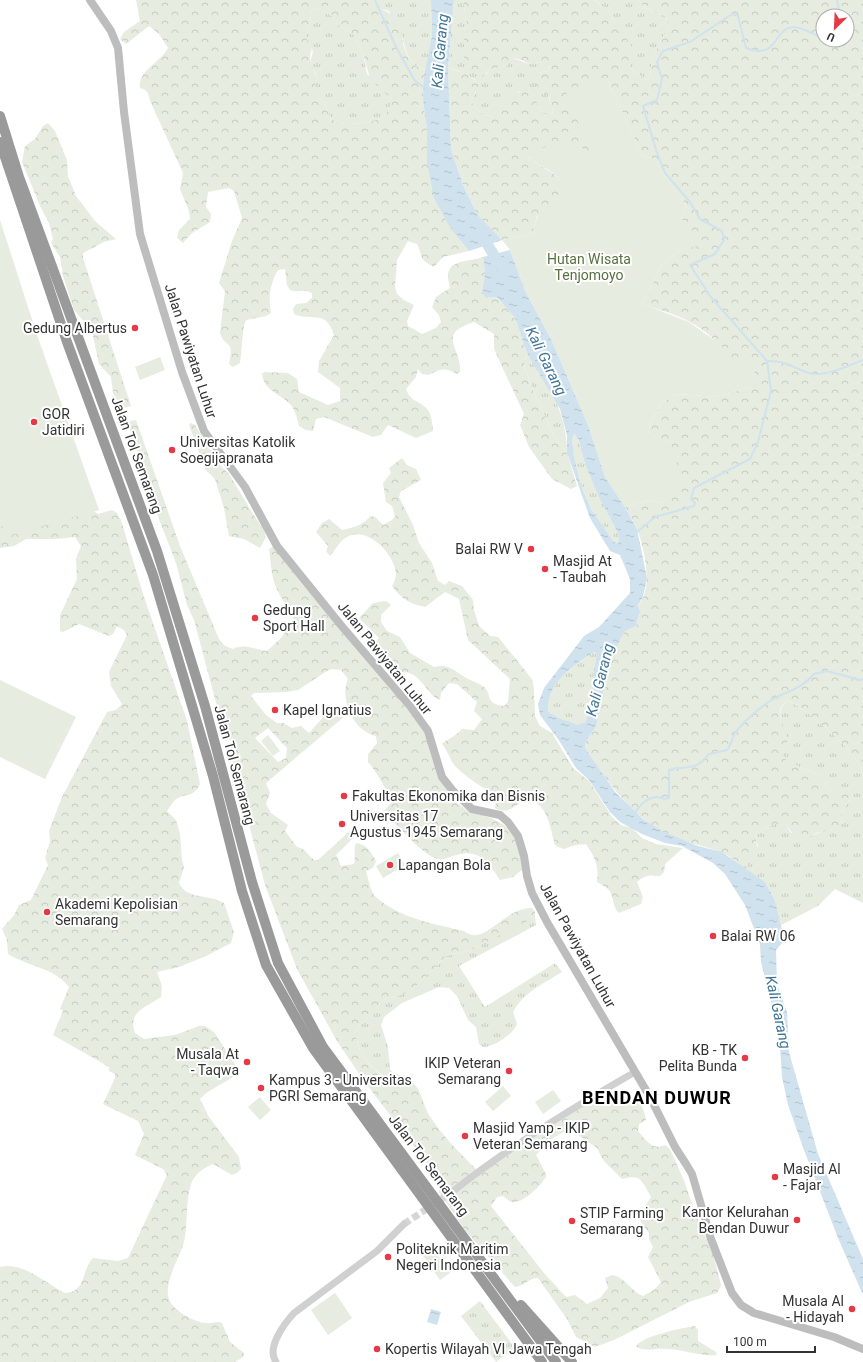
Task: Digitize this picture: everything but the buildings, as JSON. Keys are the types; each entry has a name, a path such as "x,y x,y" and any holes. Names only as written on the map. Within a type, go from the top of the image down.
{"highway":[{"name":"Jalan Tol Semarang","path":"0,116 19,177 157,550 205,706 252,882 278,963 324,1047 556,1362"},
{"name":"Jalan Tol Semarang","path":"0,142 67,342 153,575 213,776 242,891 266,965 313,1048 542,1362"},
{"path":"479,1257 572,1362"}],"main road":[{"name":"Jalan Pawiyatan Luhur","path":"90,0 111,31 118,48 124,112 140,234 182,372 204,431 245,487 277,546 340,624 410,706 428,731 442,777 453,791 472,809 500,815 508,822 518,836 532,893 547,922 635,1072 675,1147 692,1174 698,1199 711,1239 732,1293 741,1305 754,1313 834,1337 863,1349"}],"street":[{"path":"452,1192 471,1177 541,1129 587,1099 635,1072"},
{"path":"276,1362 272,1351 286,1322 300,1309 377,1251 404,1224"}],"green space":[{"path":"136,0 368,0 398,20 407,54 413,63 421,69 426,70 423,100 427,130 451,229 469,251 443,257 434,267 425,262 417,244 408,241 397,260 395,287 397,294 404,300 414,305 407,321 408,326 422,334 436,328 441,322 439,315 432,307 436,297 450,288 448,277 450,270 457,263 483,257 485,273 482,291 485,298 497,297 515,318 527,353 524,365 531,386 553,434 567,453 577,486 571,489 552,479 529,447 520,425 524,414 494,349 494,334 474,322 462,327 453,337 453,342 460,363 460,372 457,374 449,370 443,370 436,371 429,375 422,374 418,369 416,377 406,389 412,398 427,409 431,418 433,431 416,438 388,425 381,435 373,437 324,417 316,419 313,431 306,430 299,426 296,413 291,405 269,388 263,379 262,374 264,372 288,373 297,379 299,392 328,405 340,401 340,388 318,372 319,361 334,335 331,327 327,321 317,317 306,317 294,314 293,309 296,304 306,303 312,298 312,293 290,290 287,285 285,269 278,270 271,285 271,313 266,316 246,320 240,363 233,367 229,364 231,350 220,333 225,291 219,283 232,241 242,218 234,191 229,188 208,192 206,207 211,214 210,222 192,233 183,243 177,238 179,230 190,219 189,211 180,189 183,173 146,90 140,88 140,82 146,71 165,53 168,48 159,34 149,26 126,44 120,39 124,32 140,21","holes":["319,8 332,16 338,25 353,34 363,53 370,79 392,99 392,104 382,119 355,124 342,124 336,122 331,118 324,104 316,94 315,86 318,78 310,59 312,49 305,37 309,27 312,10"]},
{"path":"368,0 431,0 432,35 426,70 416,66 409,58 401,34 389,11 375,7"},
{"path":"454,0 463,0 467,26 464,31 464,57 486,74 490,69 506,66 513,58 529,64 540,62 550,65 548,71 538,73 549,97 553,112 549,115 543,114 538,105 519,91 491,117 482,113 474,106 471,101 476,92 476,80 459,71 448,68"},
{"path":"463,0 594,0 607,10 632,47 630,68 646,80 650,77 653,56 669,26 665,16 644,7 639,0 863,0 863,774 852,754 825,727 795,704 788,701 783,705 780,714 787,739 782,755 788,762 819,775 828,788 838,791 849,789 853,792 852,797 843,809 841,825 837,828 814,834 806,841 795,837 786,824 775,824 757,832 755,837 757,843 756,852 750,860 746,870 724,853 676,838 649,823 618,794 585,748 586,741 596,727 609,663 624,632 636,626 640,612 637,607 642,600 647,580 643,548 637,529 625,507 649,500 663,503 673,452 647,439 650,425 661,403 677,394 717,397 752,386 725,350 700,328 679,317 643,304 662,264 679,251 697,245 681,219 686,205 653,159 642,155 607,79 591,154 568,141 529,158 556,176 564,188 567,197 537,216 532,234 502,240 477,214 463,185 451,149 448,68 464,73 478,82 478,87 471,101 472,104 482,113 491,117 514,94 524,90 533,96 543,114 549,115 553,112 549,96 531,81 538,73 548,71 550,66 540,62 529,64 514,58 506,66 490,69 482,77 467,68 464,57 464,31 467,26"},
{"path":"594,0 639,0 644,7 665,16 669,26 653,56 650,77 646,80 630,68 630,62 622,36 614,20 602,6"},
{"path":"319,8 332,16 338,25 353,34 363,53 367,74 392,99 392,104 382,119 355,124 342,124 336,122 331,118 324,104 316,94 315,86 318,78 310,63 313,51 305,37 309,27 312,10"},
{"name":"Hutan Wisata Tenjomoyo","path":"607,79 642,155 653,159 686,205 681,219 691,226 697,246 679,251 662,264 643,304 689,322 717,342 733,358 756,364 752,386 717,397 677,394 661,403 650,425 647,439 673,451 680,473 681,492 663,503 649,500 625,507 605,477 588,425 551,339 526,293 510,250 502,240 532,234 542,208 551,202 566,197 557,177 553,173 529,159 542,148 569,141 591,153 565,90"},
{"path":"48,123 55,131 67,160 68,176 76,196 95,221 116,239 104,242 83,253 83,258 131,406 124,408 120,406 113,393 111,377 99,364 92,331 74,310 63,276 60,257 51,243 53,239 49,223 41,208 22,162 25,146 35,139 43,126"},
{"name":"GOR Jatidiri","path":"0,220 37,335 99,510 11,535 0,524"},
{"path":"527,353 543,376 560,412 564,425 567,453 553,434 531,386 524,365"},
{"path":"160,357 165,370 140,380 135,367"},
{"path":"136,420 180,546 219,639 225,646 233,649 237,647 246,647 267,651 281,638 294,621 274,583 269,549 276,545 370,659 426,734 445,787 457,803 468,811 491,818 504,825 514,836 524,868 513,877 500,880 491,867 476,855 469,853 445,859 438,859 421,849 383,812 393,801 368,762 368,754 377,743 376,736 361,728 350,714 345,696 348,679 341,670 332,669 327,671 298,690 254,693 251,696 266,715 277,723 283,723 292,728 301,726 309,733 326,714 339,708 346,715 266,783 270,793 266,804 271,813 288,825 285,831 297,847 303,849 314,860 318,860 350,831 354,837 336,855 341,866 354,864 356,843 363,845 368,849 376,861 373,868 366,871 371,890 376,897 395,910 406,915 429,923 464,931 472,935 487,931 522,909 532,908 535,912 535,916 531,919 471,950 446,956 415,987 406,993 384,1000 355,1031 359,1046 365,1059 374,1069 387,1078 393,1073 410,1080 417,1087 429,1115 440,1131 480,1173 602,1094 614,1105 625,1104 633,1098 636,1099 642,1107 646,1120 639,1124 638,1131 653,1146 656,1147 665,1145 670,1149 685,1183 695,1213 712,1251 721,1286 717,1293 689,1302 614,1340 595,1347 576,1337 567,1319 538,1278 532,1279 515,1287 465,1230 439,1192 439,1182 433,1171 364,1081 337,1041 297,969 265,885 229,749 231,741 227,737 219,714 194,620 187,605 176,563 157,514 151,491 140,466 139,455 132,441 129,424 130,421","holes":["268,728 287,748 286,758 278,762 255,738","569,1129 597,1148 603,1160 622,1179 634,1177 640,1180 651,1197 639,1216 643,1226 649,1233 649,1239 653,1247 648,1257 661,1282 657,1287 643,1296 621,1278 612,1275 605,1278 608,1288 600,1298 587,1304 575,1295 566,1297 544,1273 491,1206 497,1197 503,1196 511,1202 518,1201 528,1196 537,1188 546,1177 546,1174 536,1155 553,1138"]},
{"path":"191,423 195,425 219,464 229,474 264,530 266,537 260,548 244,539 229,536 224,508 215,479 205,469 189,425"},
{"path":"574,434 578,438 585,464 597,492 619,535 618,544 614,542 591,509 580,483 574,460 572,439"},
{"path":"402,458 407,465 416,469 421,480 401,491 399,497 413,525 419,543 432,563 438,581 445,585 449,581 462,586 473,600 474,610 479,626 490,636 498,637 532,679 535,716 540,726 552,733 573,768 589,781 612,817 621,825 632,828 642,838 656,844 683,848 665,864 664,872 660,876 648,876 637,882 643,897 641,904 619,913 615,907 610,892 607,888 597,882 596,862 586,844 563,849 555,845 547,816 539,805 525,798 511,809 503,811 499,810 495,808 497,797 470,779 455,766 442,744 462,729 474,730 482,719 474,711 477,702 457,684 449,683 441,693 440,700 435,698 414,675 402,672 393,661 389,660 386,663 377,656 372,648 371,646 379,638 359,618 373,603 386,601 391,605 381,615 381,622 387,631 400,637 410,653 434,667 449,667 481,685 487,691 491,701 498,705 504,706 508,702 510,679 468,640 459,599 445,592 425,607 410,602 402,598 392,586 396,576 395,567 386,551 380,544 365,535 357,534 346,537 330,556 326,551 328,546 316,532 322,523 329,519 342,530 365,522 370,516 375,517 383,525 392,520 395,516 392,506 386,502 383,483 391,473 389,468"},
{"path":"0,475 86,506 98,514 112,510 117,513 121,520 143,594 187,721 200,784 192,794 175,800 167,811 176,820 180,834 184,867 179,883 187,892 212,898 224,903 234,932 231,943 206,956 179,967 157,972 162,986 161,997 140,1010 136,1015 133,1026 135,1033 144,1039 175,1035 199,1026 205,1026 214,1032 238,1069 238,1074 206,1093 200,1099 209,1117 239,1157 241,1169 232,1175 213,1164 206,1167 193,1180 189,1191 184,1242 172,1272 168,1289 168,1296 171,1303 178,1311 189,1318 206,1323 222,1323 230,1342 244,1353 243,1357 235,1362 0,1362 0,1267 9,1266 26,1270 65,1293 72,1292 80,1285 89,1263 93,1258 118,1261 128,1258 167,1175 163,1169 135,1155 144,1134 138,1121 103,1104 115,1078 115,1074 109,1071 109,1067 53,1035 63,1011 60,1009 69,987 49,971 8,954 7,940 2,929 14,915 19,905 31,900 48,865 45,858 50,841 49,831 62,797 107,712 116,710 122,704 111,686 109,672 127,635 124,630 117,626 113,634 109,636 79,624 63,632 60,631 60,615 77,579 76,559 81,546 75,537 57,539 26,539 14,546 0,548"},
{"path":"594,652 597,654 593,674 594,683 592,705 585,722 578,725 551,714 548,711 549,701 556,683 562,676"},
{"path":"0,680 76,717 45,779 0,757"},
{"path":"788,701 804,710 835,736 852,754 863,774 863,903 835,889 818,906 781,925 775,900 765,882 746,870 747,864 758,846 755,837 757,832 775,824 786,824 791,833 810,836 841,825 843,809 852,797 853,792 838,792 828,788 819,775 788,762 782,755 786,743 780,715 783,705"},
{"path":"268,735 280,751 273,756 261,741"},
{"name":"Lapangan Bola","path":"398,853 405,865 383,878 376,866"},
{"path":"535,916 536,925 459,966 485,1007 555,963 562,972 534,989 517,1005 513,1012 517,1024 512,1032 497,1043 483,1047 479,1044 476,1027 468,1020 457,996 449,988 439,987 402,1003 384,1017 381,1025 388,1047 390,1069 393,1073 388,1078 369,1064 359,1046 355,1031 384,1000 406,993 415,987 446,956 471,950"},
{"path":"503,1086 511,1096 493,1111 485,1102"},
{"path":"553,1090 561,1101 543,1114 535,1102"},
{"path":"260,1097 271,1110 260,1120 248,1107"},
{"path":"429,1243 450,1273 440,1280 419,1250"},
{"path":"335,1293 352,1318 328,1335 311,1310"},
{"path":"480,1301 515,1348 496,1362 461,1316"},
{"path":"695,1326 698,1330 698,1341 716,1352 717,1355 704,1355 673,1349 652,1350 636,1347 645,1339 653,1336"}],"water":[{"path":"431,0 454,0 448,68 451,149 463,185 477,214 502,240 469,251 451,229 434,198 427,162 427,130 423,100 424,77 432,35"},
{"path":"510,250 526,293 551,339 588,425 605,477 625,507 637,529 647,578 643,597 637,607 640,611 636,626 624,632 609,663 596,727 586,741 585,748 616,793 643,819 662,831 698,846 722,852 765,882 775,900 781,925 783,942 776,950 777,984 787,1012 789,1052 818,1154 863,1259 863,1295 838,1238 788,1105 782,1077 779,1033 761,962 760,944 745,905 725,874 713,863 682,846 665,843 642,834 620,822 610,812 589,780 576,768 558,739 540,715 538,704 544,688 584,636 599,627 630,593 630,579 620,555 610,551 590,518 567,453 567,435 560,409 527,353 515,318 497,297 485,298 482,291 485,273 483,257","holes":["574,434 578,438 585,464 598,495 619,535 618,544 614,542 591,509 580,483 574,457 572,439","594,652 597,654 593,674 594,683 592,705 585,722 578,725 551,714 548,711 549,701 556,684 562,676 577,663"]},
{"path":"431,1309 441,1312 437,1325 427,1322"}],"waterway":[{"path":"375,0 396,47 415,81 425,88"},
{"path":"837,0 838,8"},
{"path":"637,532 655,517 694,506 695,503 691,499 694,488 750,459 758,442 771,391 767,361 710,296 690,265 715,254 724,240 722,231 700,219 690,202 665,173 656,150 643,106 657,100 662,79 657,62 663,51 690,42 732,14 738,16 746,48 757,51 770,47 787,28 797,27 815,35"},
{"name":"Kali Garang","path":"480,232 501,267"},
{"path":"767,361 784,363 809,373 822,374 863,360"},
{"path":"634,814 641,805 649,799 656,797 665,799 669,798 669,770 695,766 704,760 709,754 727,750 735,733 754,713 773,699 803,684 814,674 827,671 860,680 863,679"}],"tunnel":[{"path":"404,1224 452,1192"}],"place":[{"name":"Gedung Albertus","path":"135,328"},
{"name":"GOR Jatidiri","path":"34,422"},
{"name":"Universitas Katolik Soegijapranata","path":"172,450"},
{"name":"Balai RW V","path":"531,549"},
{"name":"Masjid At - Taubah","path":"545,569"},
{"name":"Gedung Sport Hall","path":"255,618"},
{"name":"Kapel Ignatius","path":"275,710"},
{"name":"Fakultas Ekonomika dan Bisnis","path":"344,796"},
{"name":"Universitas 17 Agustus 1945 Semarang","path":"342,824"},
{"name":"Lapangan Bola","path":"390,865"},
{"name":"Akademi Kepolisian Semarang","path":"47,912"},
{"name":"Balai RW 06","path":"713,936"},
{"name":"KB - TK Pelita Bunda","path":"745,1058"},
{"name":"Musala At - Taqwa","path":"247,1062"},
{"name":"IKIP Veteran Semarang","path":"509,1071"},
{"name":"Kampus 3 - Universitas PGRI Semarang","path":"261,1088"},
{"name":"Masjid Yamp - IKIP Veteran Semarang","path":"465,1136"},
{"name":"Masjid Al - Fajar","path":"775,1177"},
{"name":"Kantor Kelurahan Bendan Duwur","path":"797,1220"},
{"name":"STIP Farming Semarang","path":"572,1221"},
{"name":"Politeknik Maritim Negeri Indonesia","path":"388,1257"},
{"name":"Musala Al - Hidayah","path":"852,1309"},
{"name":"Kopertis Wilayah VI Jawa Tengah","path":"377,1349"}],"district":[{"name":"BENDAN DUWUR","path":"657,1098"}]}
